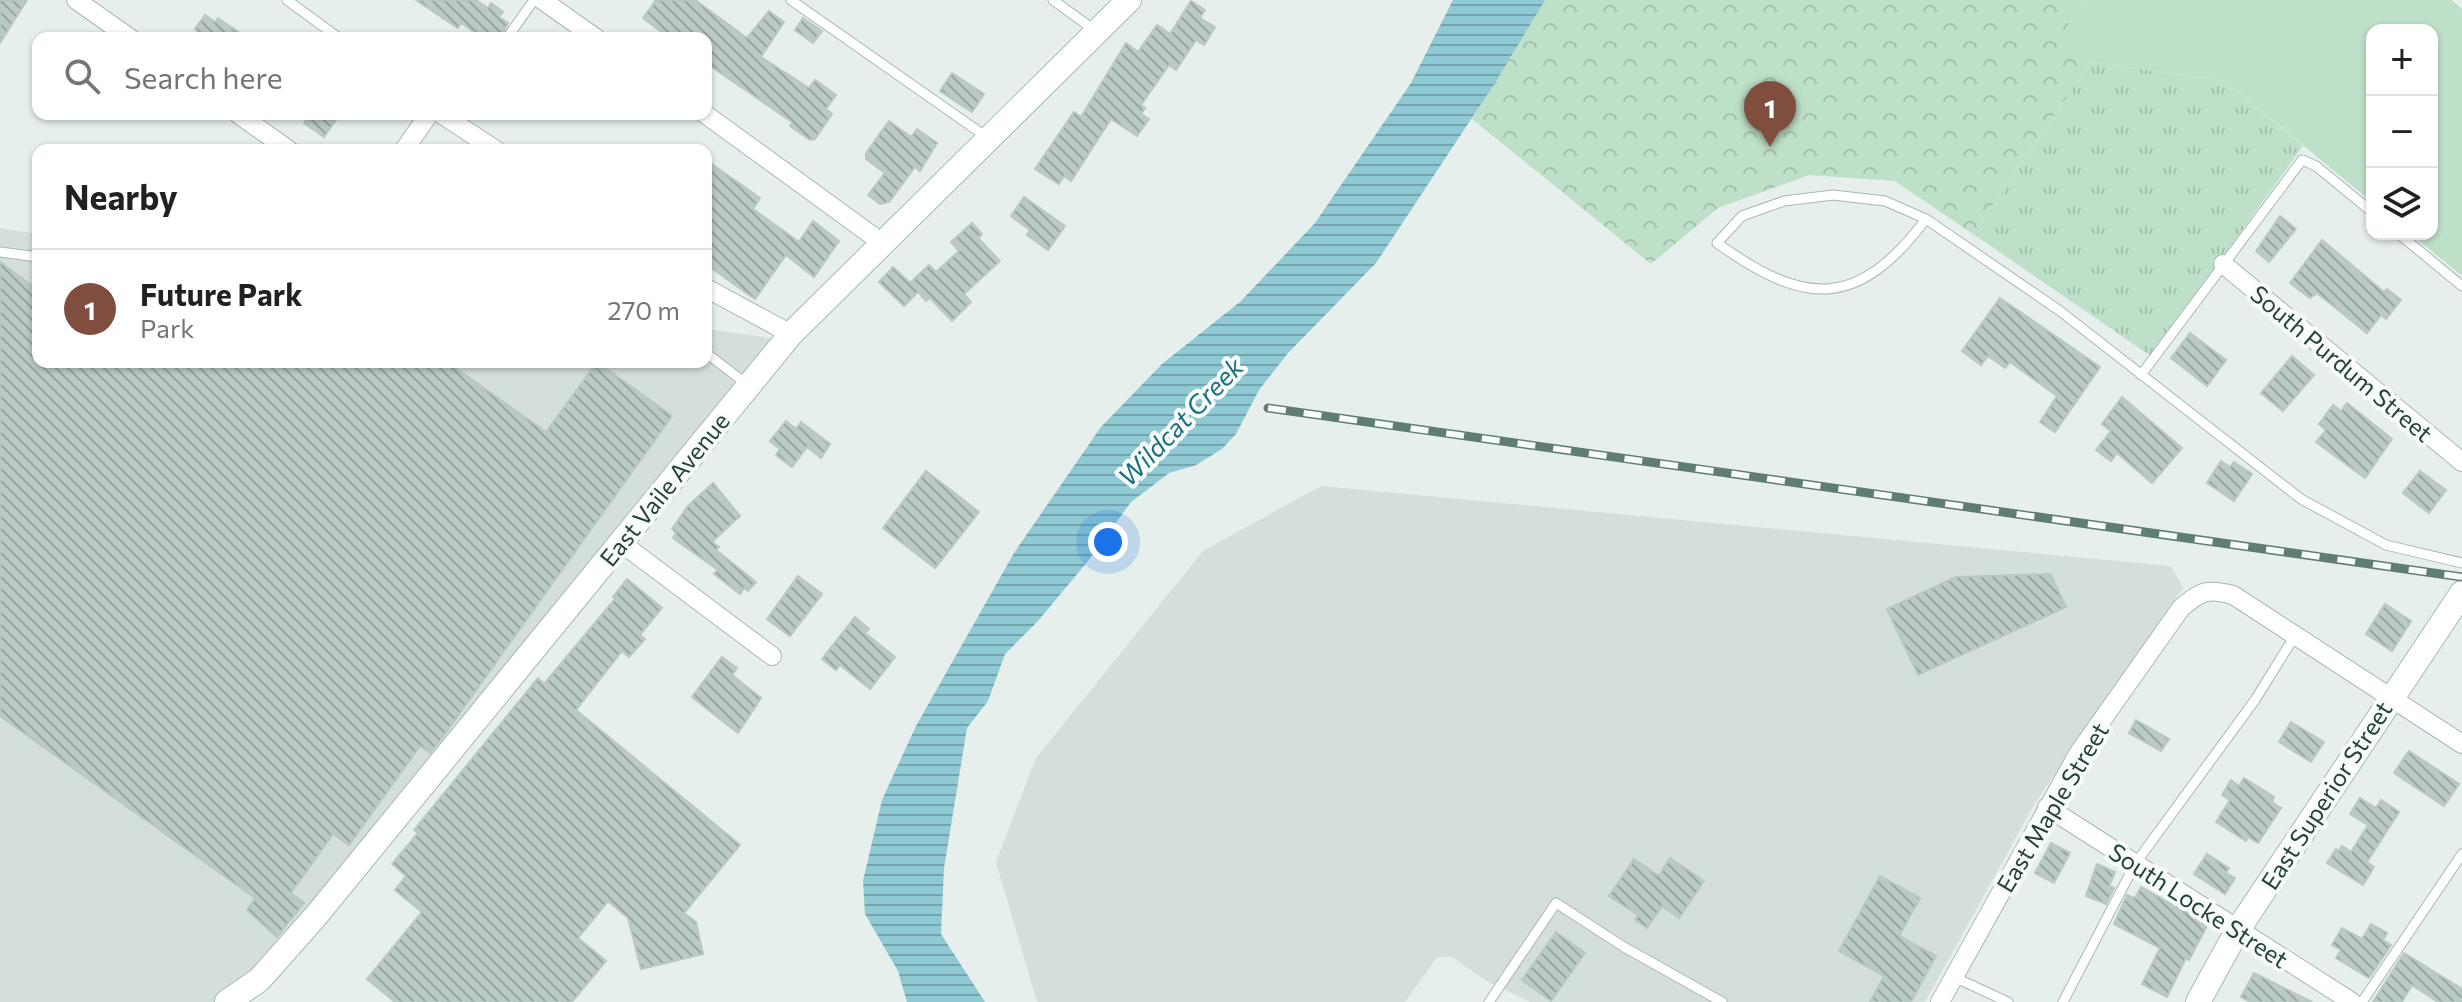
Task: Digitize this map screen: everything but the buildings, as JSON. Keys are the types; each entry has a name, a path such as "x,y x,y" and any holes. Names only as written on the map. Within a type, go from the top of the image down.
{"street":[{"path":"542,0 587,32"},
{"name":"East Vaile Avenue","path":"236,1000 259,980 315,917 791,334 1129,0"},
{"path":"78,1 122,32"},
{"path":"712,119 881,242"},
{"path":"246,120 280,144"},
{"path":"408,144 425,120"},
{"path":"455,120 488,144"},
{"name":"South Purdum Street","path":"2223,264 2462,462"},
{"path":"712,291 791,334"},
{"path":"620,542 772,656"},
{"name":"East Maple Street","path":"1940,1002 2078,754 2181,608 2201,591 2210,589 2233,595 2296,634"},
{"name":"East Superior Street","path":"2198,1002 2237,931 2462,593"},
{"path":"2296,634 2462,744"},
{"name":"South Locke Street","path":"2047,807 2352,1002"}],"lane":[{"path":"287,0 331,32"},
{"path":"511,32 534,0"},
{"path":"791,0 988,138"},
{"path":"1053,0 1097,32"},
{"path":"2141,375 2302,160 2316,166 2366,207"},
{"path":"1926,219 1899,255 1871,277 1845,288 1805,289 1793,285 1771,277 1717,243 1742,216 1784,201 1833,195 1885,201 1926,219 2060,311 2301,499 2386,545 2462,563"},
{"path":"2406,240 2462,286"},
{"path":"0,252 32,256"},
{"path":"712,356 749,386"},
{"path":"2063,1002 2135,864 2255,700 2296,634"},
{"path":"2362,1002 2462,854"},
{"path":"1489,1002 1556,903 1624,947 1722,1002"},
{"path":"1954,977 2008,1002"}],"shaded area":[{"path":"0,228 32,233 32,368 712,368 712,330 786,340 620,542 227,1002 0,1002"},
{"path":"1321,486 2171,566 2183,588 2035,803 1925,1002 1530,1002 1485,980 1452,957 1437,957 1405,1002 1037,1002 996,862 1036,758 1203,551"}],"green space":[{"path":"1542,0 2087,0 2059,38 2091,62 1973,234 1895,181 1809,175 1718,208 1651,264 1472,119"},
{"path":"2087,0 2451,0 2462,9 2462,276 2418,240 2438,240 2438,24 2366,24 2366,197 2225,81 2091,62 2058,38"},
{"path":"2091,62 2225,81 2303,146 2151,356 1973,234"}],"water":[{"name":"Wildcat Creek","path":"1453,0 1545,0 1493,86 1376,263 1288,353 1259,390 1236,434 1222,449 1196,465 1169,473 1131,502 1088,561 1038,621 1005,654 988,701 967,728 944,868 941,934 985,1002 907,1002 898,971 865,914 863,881 882,800 916,726 1014,553 1101,427 1162,364 1241,301 1315,223 1411,83"}],"railway":[{"path":"1268,408 2462,577"}],"place":[{"name":"Future Park","path":"1770,147"}]}
